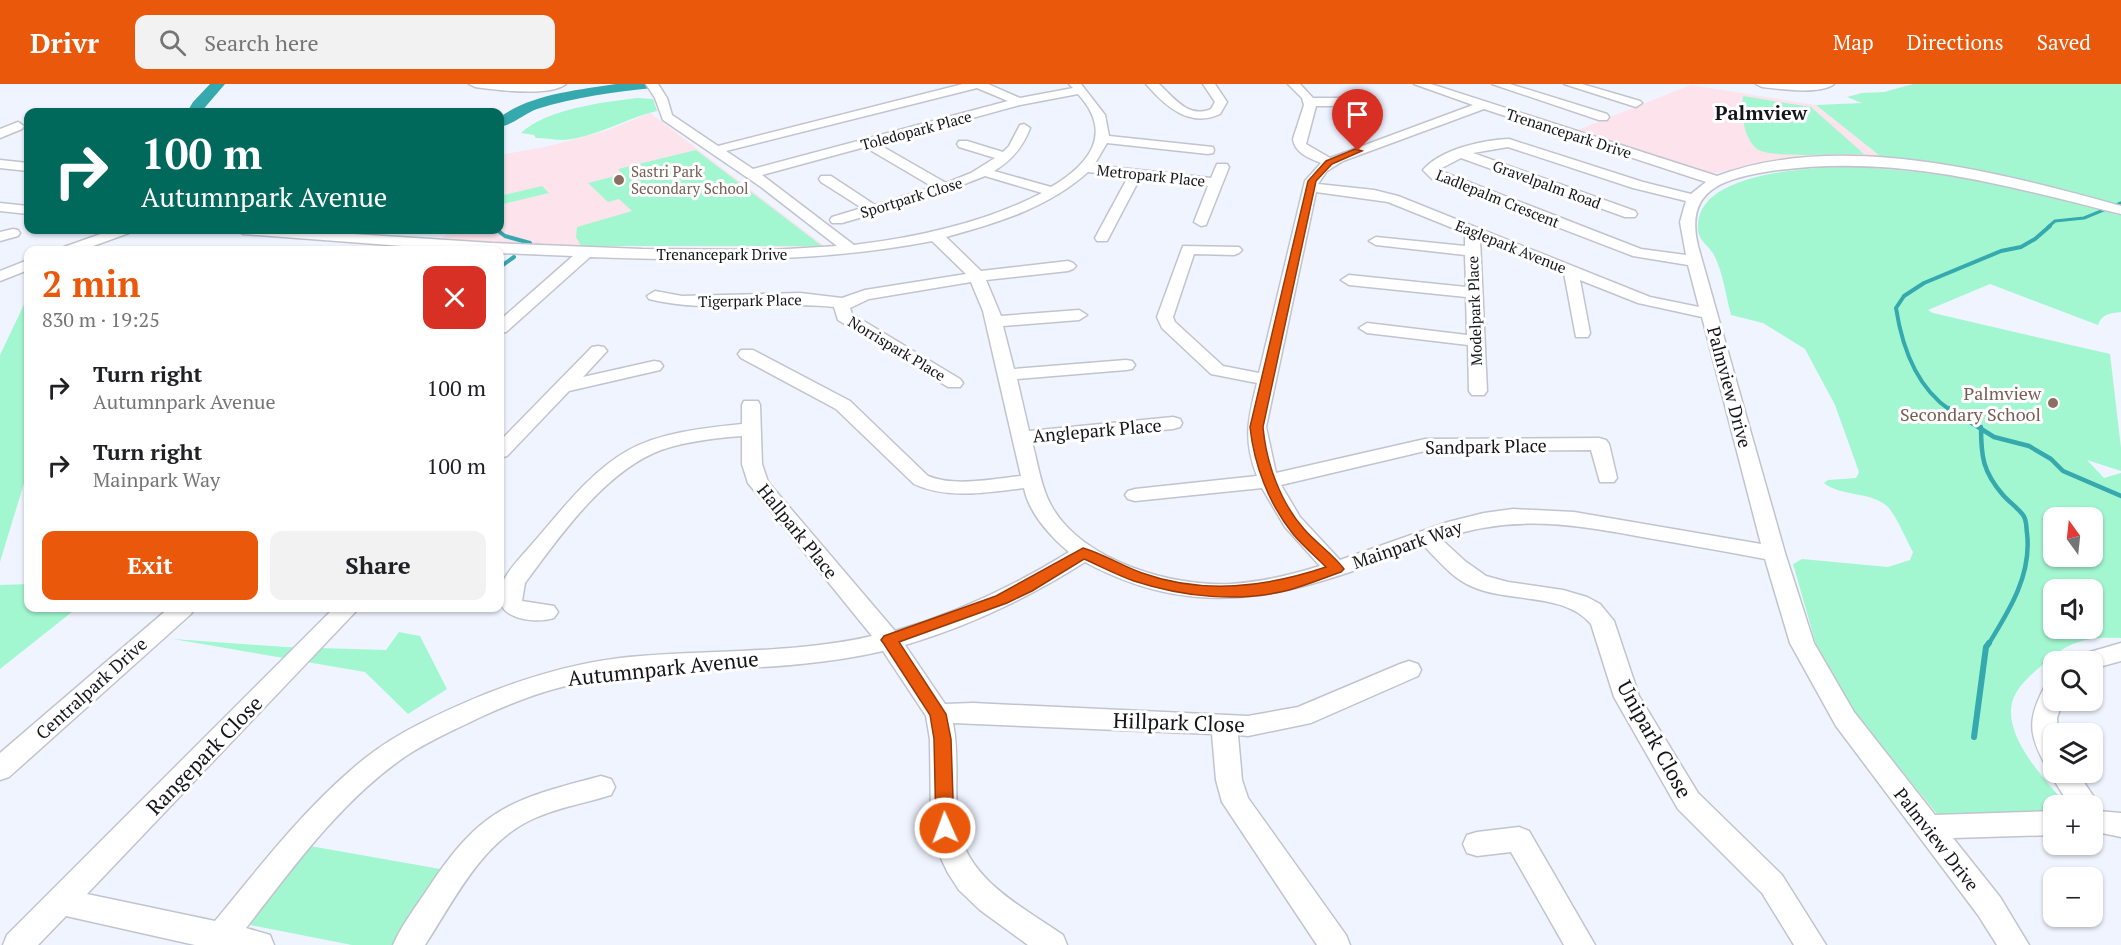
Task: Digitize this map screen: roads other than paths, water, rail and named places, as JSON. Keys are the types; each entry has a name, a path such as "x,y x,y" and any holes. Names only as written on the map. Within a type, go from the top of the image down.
{"street":[{"path":"484,84 521,89 553,85"},
{"path":"715,150 977,84 1018,102"},
{"path":"1152,84 1186,114 1195,117 1211,114 1219,106 1220,98 1209,84"},
{"path":"1294,84 1310,102 1310,109 1297,141 1304,150 1329,162"},
{"path":"1497,84 1603,117"},
{"path":"1570,84 1636,104"},
{"path":"1762,84 1795,87 1828,84"},
{"path":"652,85 661,98 667,117 751,174 852,250"},
{"name":"Trenancepark Drive","path":"1426,85 1718,181"},
{"path":"1078,87 1094,104 1100,117 1101,139 1208,150"},
{"name":"Toledopark Place","path":"751,174 1078,87"},
{"path":"1310,102 1354,102"},
{"path":"1336,569 1298,531 1283,508 1259,450 1257,427 1311,187 1315,176 1329,162 1484,105"},
{"path":"851,116 888,137"},
{"path":"0,134 18,126"},
{"name":"Sportpark Close","path":"837,220 944,188 985,172 1015,147 1024,128"},
{"path":"788,132 818,156 830,175 872,209"},
{"name":"Trenancepark Drive","path":"504,250 771,255 852,250 936,236 1010,213 1054,192 1085,168 1095,155 1101,139"},
{"path":"867,143 944,188"},
{"name":"Ladlepalm Crescent","path":"1694,199 1638,186 1516,144 1496,143 1431,168 1431,172 1638,253 1695,261"},
{"path":"963,144 1004,157"},
{"name":"Gravelpalm Road","path":"1463,154 1630,214"},
{"path":"3,164 24,156"},
{"path":"1694,199 1718,181 1747,171 1784,164 1880,163 1987,177 2121,210"},
{"path":"3,164 24,166"},
{"name":"Metropark Place","path":"1201,222 1222,167"},
{"name":"Metropark Place","path":"1085,168 1217,183"},
{"name":"Sportpark Close","path":"985,172 1054,192"},
{"path":"1102,238 1136,174"},
{"name":"Eaglepark Avenue","path":"1311,187 1383,196 1644,300 1675,308 1710,313"},
{"name":"Palmview Drive","path":"1694,199 1687,219 1695,261 1774,553 1802,643 1845,719 1989,906 2014,945"},
{"path":"0,207 24,209"},
{"name":"Modelpark Place","path":"1472,230 1478,391"},
{"path":"96,246 117,234"},
{"name":"Trenancepark Drive","path":"284,234 407,246"},
{"name":"Mainpark Way","path":"936,236 959,256 976,277 994,322 1032,481 1047,517 1066,540 1083,553 1138,577 1175,587 1208,591 1247,591 1286,585 1459,525 1496,518 1552,516 1774,553"},
{"path":"1376,241 1472,251"},
{"path":"1234,250 1188,249 1165,317 1168,324 1217,370 1267,379"},
{"path":"504,324 586,252"},
{"name":"Norrispark Place","path":"954,382 844,316 842,308 844,303 865,295 976,277 1068,266"},
{"path":"0,276 24,267"},
{"path":"1571,271 1581,333"},
{"path":"1349,280 1474,293"},
{"name":"Tigerpark Place","path":"655,296 682,301 800,298 844,303"},
{"path":"994,322 1078,315"},
{"path":"1367,328 1475,341"},
{"path":"504,448 598,351"},
{"path":"747,354 843,405 921,480 932,486 939,488 1032,481"},
{"path":"1006,375 1125,365"},
{"path":"563,387 654,366"},
{"name":"Hallpark Place","path":"752,405 754,474 761,489 889,640 938,714"},
{"name":"Anglepark Place","path":"1022,437 1173,423"},
{"path":"546,612 519,611 512,605 510,600 514,582 605,474 649,448 669,441 706,433 752,429"},
{"name":"Sandpark Place","path":"1270,481 1409,448 1449,444 1599,444 1607,478"},
{"path":"1135,495 1270,481"},
{"name":"Unipark Close","path":"1426,536 1478,581 1579,602 1595,611 1602,621 1627,697 1688,801 1772,884 1811,945"},
{"name":"Autumnpark Avenue","path":"217,942 331,805 385,757 438,725 544,681 577,674 623,668 801,656 842,651 889,640 1002,600 1083,553"},
{"name":"Centralpark Drive","path":"0,769 178,612"},
{"name":"Rangepark Close","path":"18,945 343,612"},
{"path":"2103,655 2121,652"},
{"name":"Hillpark Close","path":"938,714 997,714 1224,726 1266,724 1302,716 1409,670"},
{"path":"938,714 943,739 945,828 950,848 969,880 991,901 1052,945"},
{"path":"1224,726 1228,780 1236,802 1335,945"},
{"path":"2070,783 2080,795"},
{"path":"408,945 470,853 501,823 547,801 601,787"},
{"path":"1928,827 2043,823"},
{"path":"1477,844 1519,839 1580,945"},
{"path":"60,902 217,942 259,945"}],"waterway":[{"path":"196,108 218,84"},
{"path":"504,120 529,107 550,101 595,91 653,84"},
{"path":"2048,227 2055,221 2084,218 2121,203"},
{"path":"1950,410 1928,390 1912,365 1902,337 1896,308 1904,296 1924,283 2001,251 2021,247 2050,226"},
{"path":"502,234 530,243"},
{"path":"504,264 514,257"},
{"path":"1948,408 1981,429"},
{"path":"1981,429 1994,437 2029,446 2051,459 2063,471 2121,496"},
{"path":"1981,429 1983,456 1987,471 1996,487 2024,517 2028,548 2017,592 1988,645"},
{"path":"1974,737 1986,647 1989,643"}],"place":[{"name":"Sastri Park Secondary School","path":"619,180"},
{"name":"Palmview Secondary School","path":"2053,403"}],"district":[{"name":"Palmview","path":"1761,112"}]}
